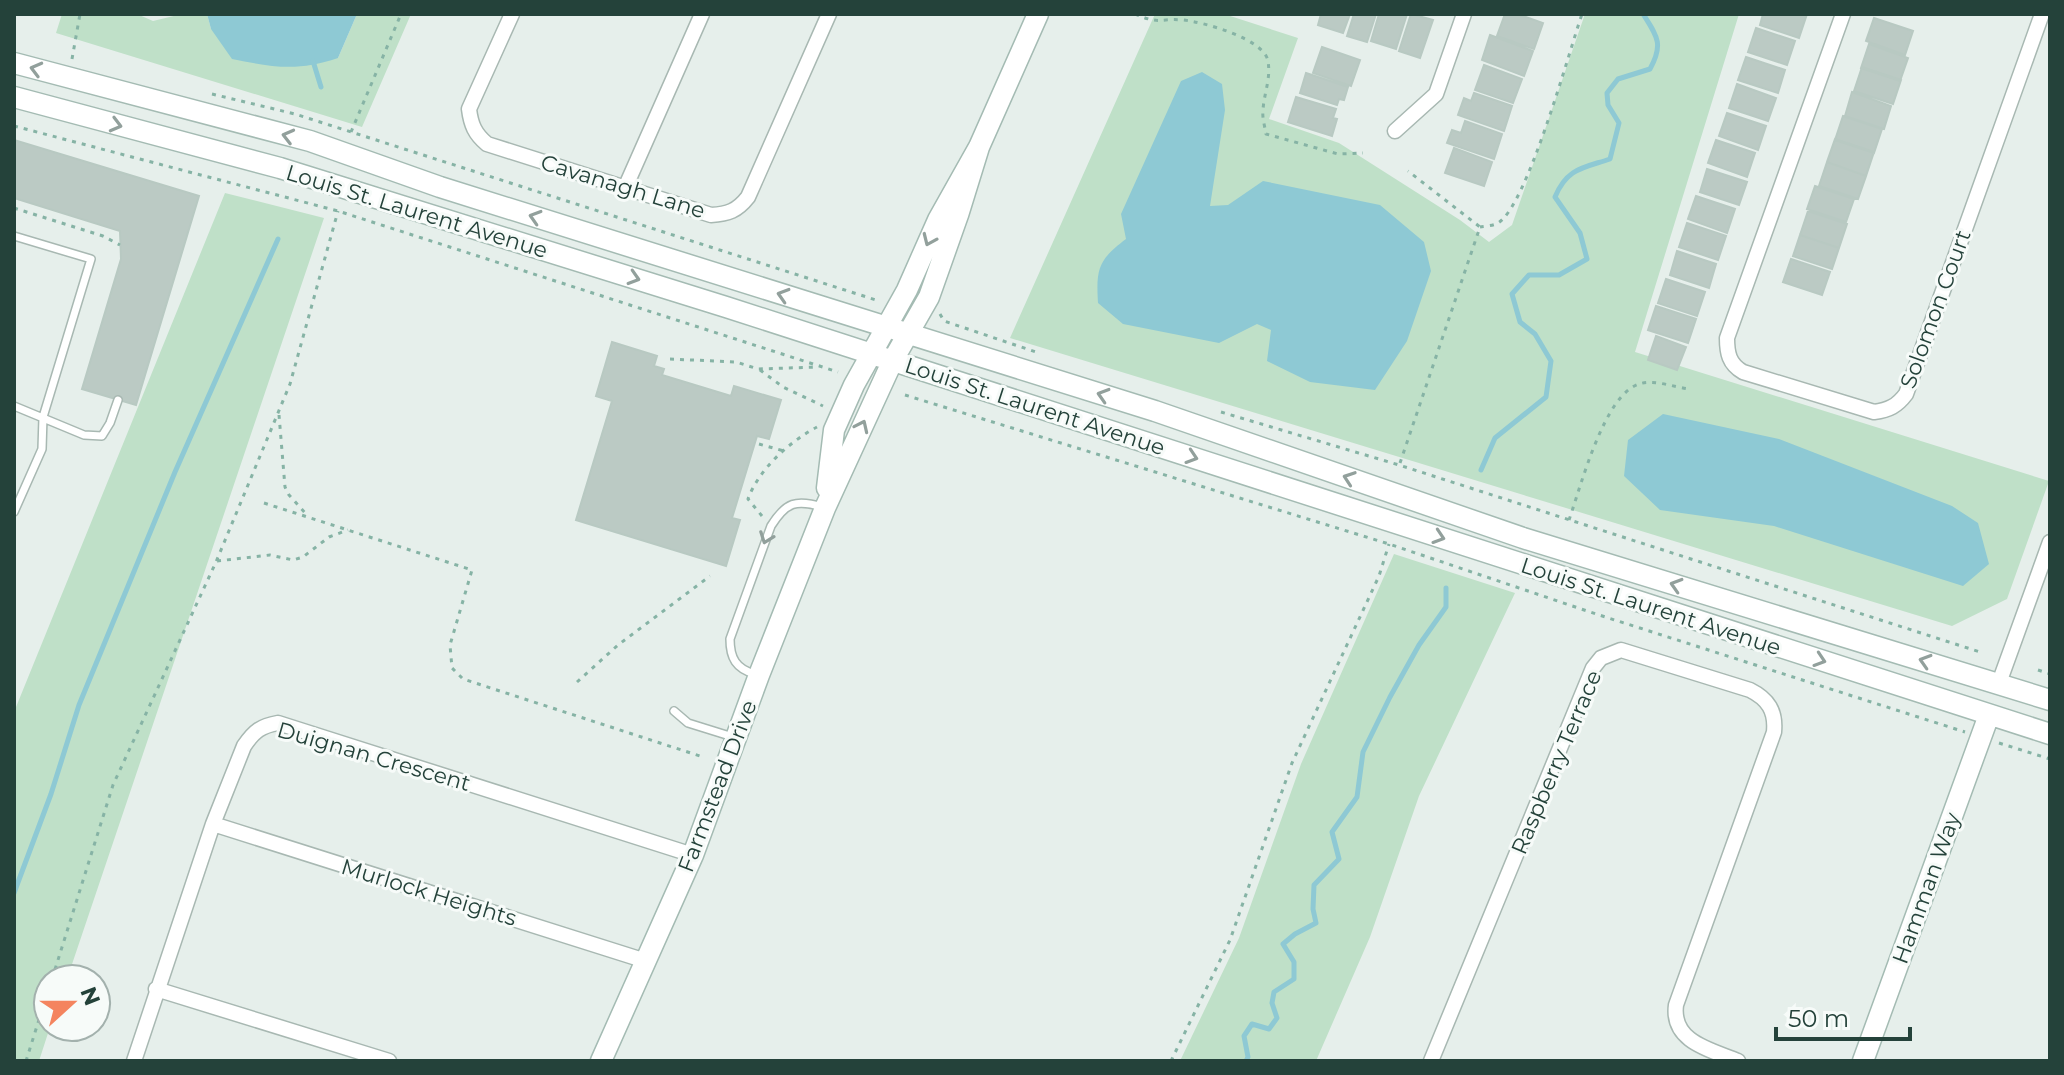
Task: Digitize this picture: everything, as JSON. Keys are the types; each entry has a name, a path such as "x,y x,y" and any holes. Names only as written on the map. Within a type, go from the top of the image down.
{"main road":[{"name":"Farmstead Drive","path":"825,508 834,430 907,290 938,220 979,147 1038,14"},
{"name":"Louis St. Laurent Avenue","path":"14,63 310,141 440,187 1155,411 1523,538 2050,700"},
{"name":"Louis St. Laurent Avenue","path":"14,97 280,168 872,353 2050,734"},
{"name":"Farmstead Drive","path":"601,1061 693,855 825,508 893,360 929,297 979,147"},
{"name":"Hamman Way","path":"1863,1061 1989,715"}],"street":[{"name":"Cavanagh Lane","path":"512,14 469,109 477,136 487,144 711,215 727,214 739,208 748,197 829,14"},
{"path":"625,188 702,14"},
{"path":"1395,131 1436,94 1464,14"},
{"name":"Solomon Court","path":"1843,14 1727,338 1727,351 1736,368 1743,372 1874,412 1898,404 1906,394 2042,14"},
{"path":"1999,683 2050,542"},
{"name":"Raspberry Terrace","path":"1431,1061 1593,668 1601,658 1621,650 1750,690 1762,696 1771,707 1775,719 1774,732 1674,1017 1677,1026 1690,1041 1738,1061"},
{"name":"Duignan Crescent","path":"134,1061 213,824 252,734 262,726 278,723 693,855"},
{"name":"Murlock Heights","path":"213,824 646,961"},
{"path":"156,989 389,1061"}],"lane":[{"path":"14,236 91,259 43,417 42,449 14,513"},
{"path":"14,406 84,435 102,436 118,400"},
{"path":"759,675 744,671 735,663 731,656 730,639 771,526 781,511 798,502 825,508"},
{"path":"674,711 688,723 737,738"}],"path":[{"path":"60,56 72,59 80,14"},
{"path":"351,132 401,14"},
{"path":"1135,14 1151,21 1182,20 1252,41 1266,52 1270,73 1262,112 1266,134 1338,154 1363,153"},
{"path":"1408,171 1480,227 1497,224 1509,212 1525,183 1582,14"},
{"path":"206,92 295,114 876,300"},
{"path":"14,126 338,211 839,372"},
{"path":"14,208 103,236 120,245"},
{"path":"57,963 113,785 216,562 290,384 338,211"},
{"path":"1399,465 1480,227"},
{"path":"939,311 944,321 1047,356"},
{"path":"670,359 736,362 758,369 783,387 841,414"},
{"path":"758,369 822,367"},
{"path":"1569,521 1614,403 1625,391 1640,383 1689,389"},
{"path":"905,395 1389,544 1950,727"},
{"path":"1208,408 1399,465 1980,652"},
{"path":"278,413 285,487 310,518"},
{"path":"771,526 748,499 753,485 800,436 841,414"},
{"path":"759,444 784,451"},
{"path":"264,503 472,570 450,645 452,668 463,679 700,756"},
{"path":"216,562 270,555 293,560 303,557 329,537 348,530"},
{"path":"1171,1061 1230,940 1292,763 1379,576 1389,544"},
{"path":"577,682 618,645 710,576"},
{"path":"2038,670 2050,674"},
{"path":"2006,746 2050,759"},
{"path":"26,1061 32,1042"}],"green space":[{"path":"62,14 137,14 153,21 182,14 207,14 211,29 338,58 357,14 411,14 362,127 56,33"},
{"path":"1155,14 1224,14 1298,38 1269,119 1339,143 1489,242 1512,225 1585,14 1739,14 1635,352 2049,481 2007,599 1952,626 1010,338"},
{"path":"225,193 324,218 72,963 32,963 32,1043 45,1043 39,1061 14,1061 14,712"},
{"path":"1394,554 1515,593 1419,796 1370,937 1316,1061 1180,1061 1239,938 1301,764"}],"water":[{"path":"207,14 357,14 338,58 285,67 232,59 211,29"},
{"path":"1202,72 1222,84 1225,110 1210,206 1228,205 1263,181 1380,205 1424,242 1431,271 1407,341 1375,390 1310,382 1267,361 1271,330 1257,324 1219,343 1123,324 1098,303 1101,266 1126,239 1121,214 1181,81"},
{"path":"1663,414 1779,439 1952,506 1978,523 1989,564 1963,586 1774,526 1660,510 1624,476 1628,440"}],"building":[{"path":"1321,14 1350,14 1343,33 1318,25"},
{"path":"1354,14 1376,14 1367,42 1347,36"},
{"path":"1379,14 1407,14 1396,49 1371,41"},
{"path":"1411,14 1433,20 1420,58 1399,51"},
{"path":"1505,14 1517,14 1543,23 1534,49 1497,36"},
{"path":"1763,14 1807,14 1799,38 1760,25"},
{"path":"1874,18 1913,31 1905,55 1866,41"},
{"path":"1756,28 1795,41 1787,65 1748,52"},
{"path":"1490,35 1533,51 1524,76 1482,60"},
{"path":"1869,44 1908,58 1900,81 1861,68"},
{"path":"1322,47 1360,60 1351,86 1313,73"},
{"path":"1746,57 1785,70 1778,93 1738,80"},
{"path":"1484,65 1522,79 1513,103 1475,90"},
{"path":"1862,67 1901,80 1893,104 1854,91"},
{"path":"1306,73 1348,87 1344,100 1339,99 1337,105 1300,93"},
{"path":"1737,84 1776,98 1768,121 1729,108"},
{"path":"1852,92 1891,106 1884,129 1845,116"},
{"path":"1474,93 1512,106 1504,131 1458,115 1464,98 1471,101"},
{"path":"1296,97 1336,109 1333,118 1337,119 1332,136 1288,122"},
{"path":"1727,113 1766,126 1758,150 1719,136"},
{"path":"1843,116 1882,129 1874,153 1835,140"},
{"path":"1465,121 1502,134 1494,159 1447,143 1452,130 1461,133"},
{"path":"1835,139 1874,152 1866,176 1827,162"},
{"path":"14,140 199,196 136,405 82,389 121,259 120,231 14,198"},
{"path":"1716,140 1755,153 1747,177 1708,163"},
{"path":"1454,148 1492,162 1484,186 1445,173"},
{"path":"1827,162 1866,176 1858,199 1819,186"},
{"path":"1707,169 1747,182 1739,205 1700,192"},
{"path":"1815,186 1854,199 1846,222 1807,209"},
{"path":"1696,196 1735,209 1727,233 1688,219"},
{"path":"1808,211 1847,224 1839,248 1800,235"},
{"path":"1687,223 1726,236 1718,260 1679,247"},
{"path":"1800,235 1839,248 1832,269 1793,256"},
{"path":"1677,251 1716,264 1709,288 1670,275"},
{"path":"1791,259 1830,272 1822,295 1783,282"},
{"path":"1666,279 1705,292 1697,316 1658,303"},
{"path":"1656,306 1696,319 1688,343 1648,330"},
{"path":"1656,336 1686,347 1677,370 1648,360"},
{"path":"612,342 657,356 654,366 664,369 662,375 731,396 734,386 781,400 769,439 757,436 732,518 740,520 726,566 576,520 612,401 596,396"}],"waterway":[{"path":"1481,470 1495,438 1546,397 1551,361 1535,334 1520,322 1512,294 1529,275 1559,275 1587,259 1580,233 1555,197 1571,175 1584,167 1610,159 1619,123 1608,105 1607,93 1618,79 1650,69 1657,53 1655,34 1643,14"},
{"path":"313,61 321,87"},
{"path":"14,893 51,794 79,705 175,472 278,239"},
{"path":"1246,1061 1244,1036 1252,1024 1269,1029 1277,1018 1272,1003 1274,992 1294,979 1294,962 1283,944 1316,923 1314,885 1339,859 1332,832 1357,797 1363,752 1419,645 1446,607 1446,588"}]}
